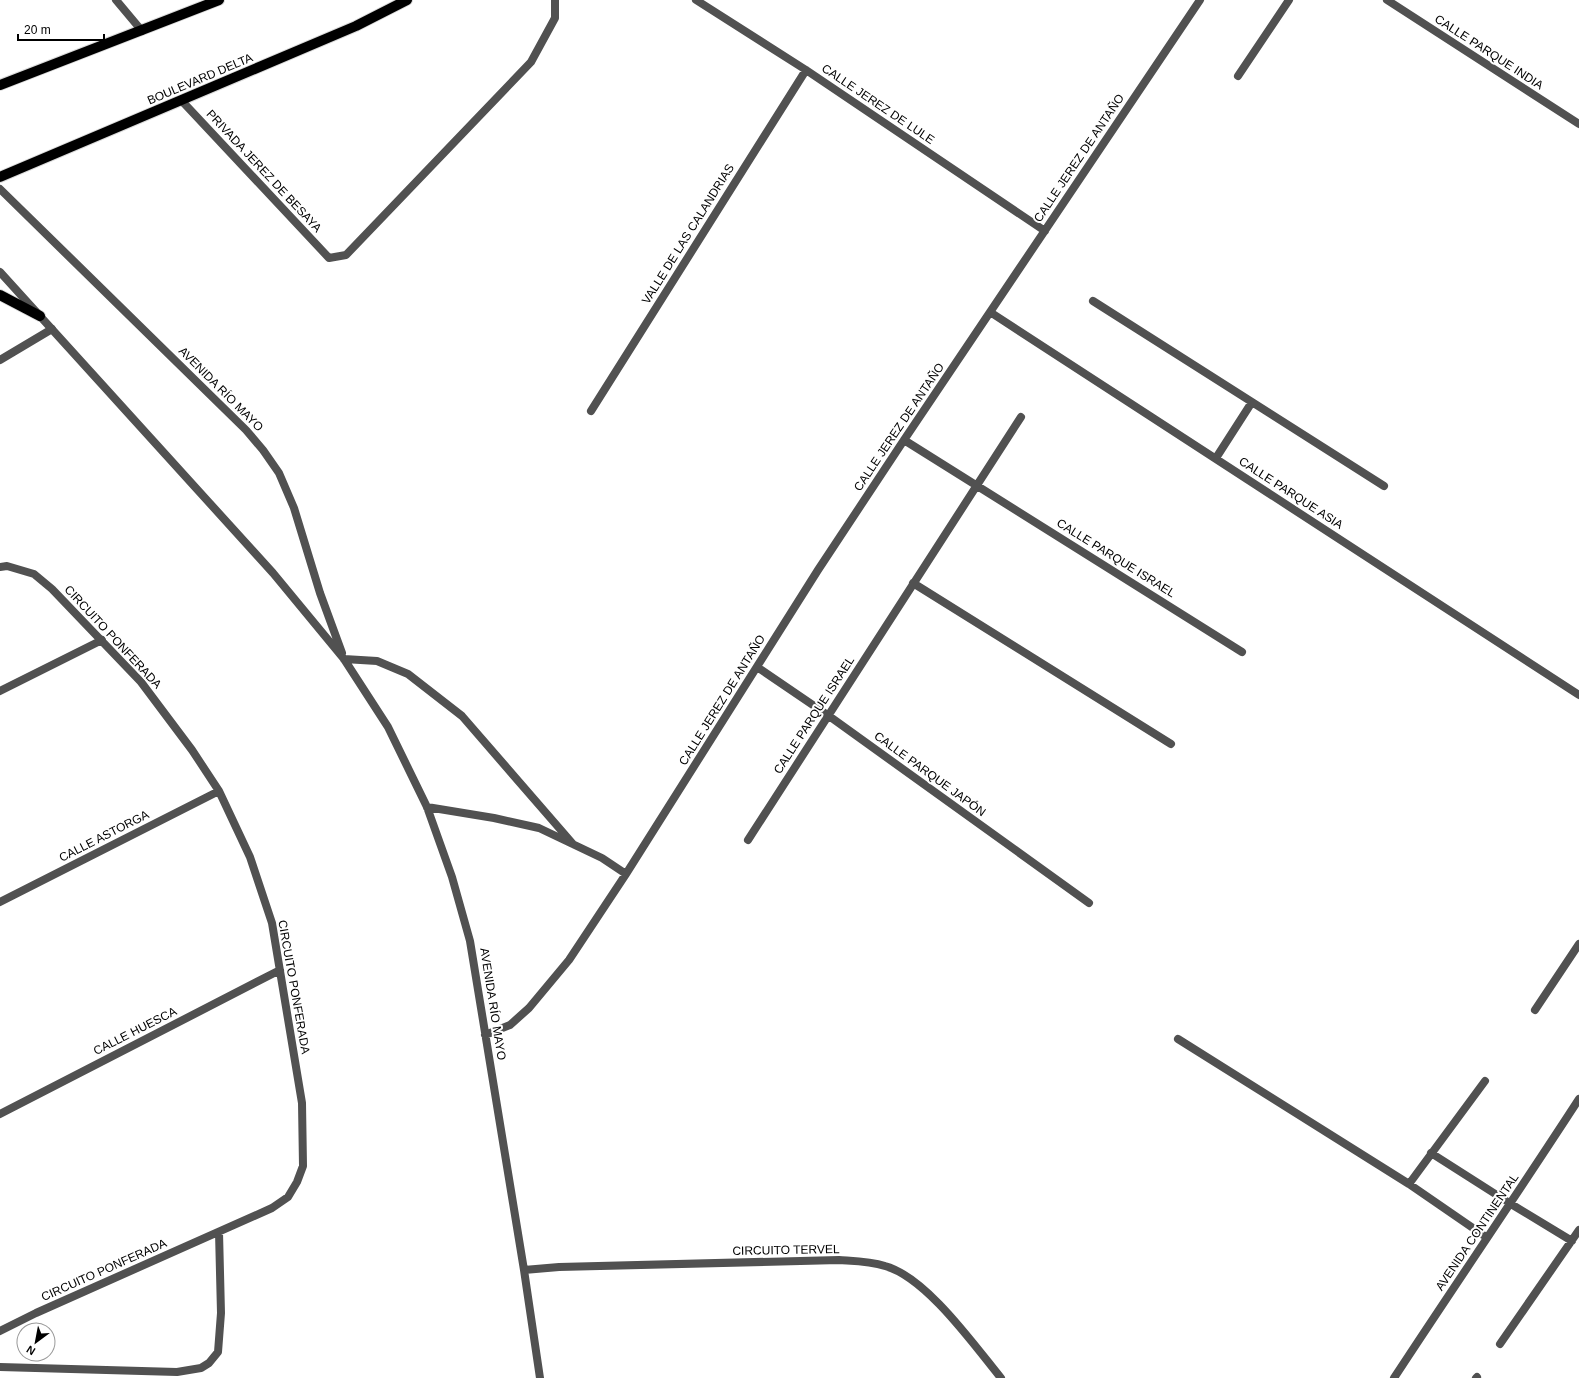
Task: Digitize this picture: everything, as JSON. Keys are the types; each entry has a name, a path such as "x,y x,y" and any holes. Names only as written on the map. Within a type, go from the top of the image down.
{"main road":[{"path":"0,85 219,0"},
{"name":"BOULEVARD DELTA","path":"0,177 356,26 407,0"},
{"path":"0,295 40,316"}],"street":[{"path":"116,0 142,31"},
{"name":"PRIVADA JEREZ DE BESAYA","path":"181,100 329,258 346,255 531,62 555,18 555,0"},
{"name":"CALLE JEREZ DE LULE","path":"696,0 806,70 1045,231"},
{"name":"CALLE JEREZ DE ANTAÑO","path":"485,1035 510,1025 530,1008 569,960 626,874 757,667 904,440 1200,0"},
{"path":"1238,76 1289,0"},
{"name":"CALLE PARQUE INDIA","path":"1387,0 1579,124"},
{"name":"VALLE DE LAS CALANDRIAS","path":"591,411 806,70"},
{"name":"AVENIDA RÍO MAYO","path":"0,189 246,430 264,450 279,473 294,508 320,594 344,659"},
{"name":"AVENIDA RÍO MAYO","path":"0,272 273,573 344,659 388,727 428,807 452,876 470,941 524,1270 540,1378"},
{"path":"1093,302 1384,486"},
{"name":"CALLE PARQUE ASIA","path":"990,312 1579,695"},
{"path":"0,360 52,329"},
{"path":"1216,458 1252,402"},
{"name":"CALLE PARQUE ISRAEL","path":"748,840 1021,417"},
{"name":"CALLE PARQUE ISRAEL","path":"904,440 1242,652"},
{"name":"CIRCUITO PONFERADA","path":"0,567 7,566 34,574 52,589 141,682 192,750 220,791 250,857 272,923 302,1103 303,1166 297,1182 288,1197 272,1208 36,1313 0,1331"},
{"path":"913,583 1171,744"},
{"path":"0,691 102,640"},
{"path":"344,659 377,661 408,674 462,716 573,844"},
{"name":"CALLE PARQUE JAPÓN","path":"757,667 829,716 1089,903"},
{"name":"CALLE ASTORGA","path":"0,902 220,791"},
{"path":"428,807 494,818 539,828 602,858 626,874"},
{"path":"1535,1010 1579,944"},
{"name":"CALLE HUESCA","path":"0,1114 280,970"},
{"path":"1178,1039 1409,1184 1486,1237"},
{"path":"1409,1184 1485,1081"},
{"name":"AVENIDA CONTINENTAL","path":"1394,1378 1486,1237 1511,1204 1579,1099"},
{"path":"1431,1153 1572,1241"},
{"path":"1500,1344 1579,1230"},
{"path":"0,1367 176,1372 201,1368 208,1364 218,1352 221,1333 219,1232"},
{"name":"CIRCUITO TERVEL","path":"524,1270 559,1267 839,1260 886,1266 907,1276 942,1307 1001,1378"}]}
